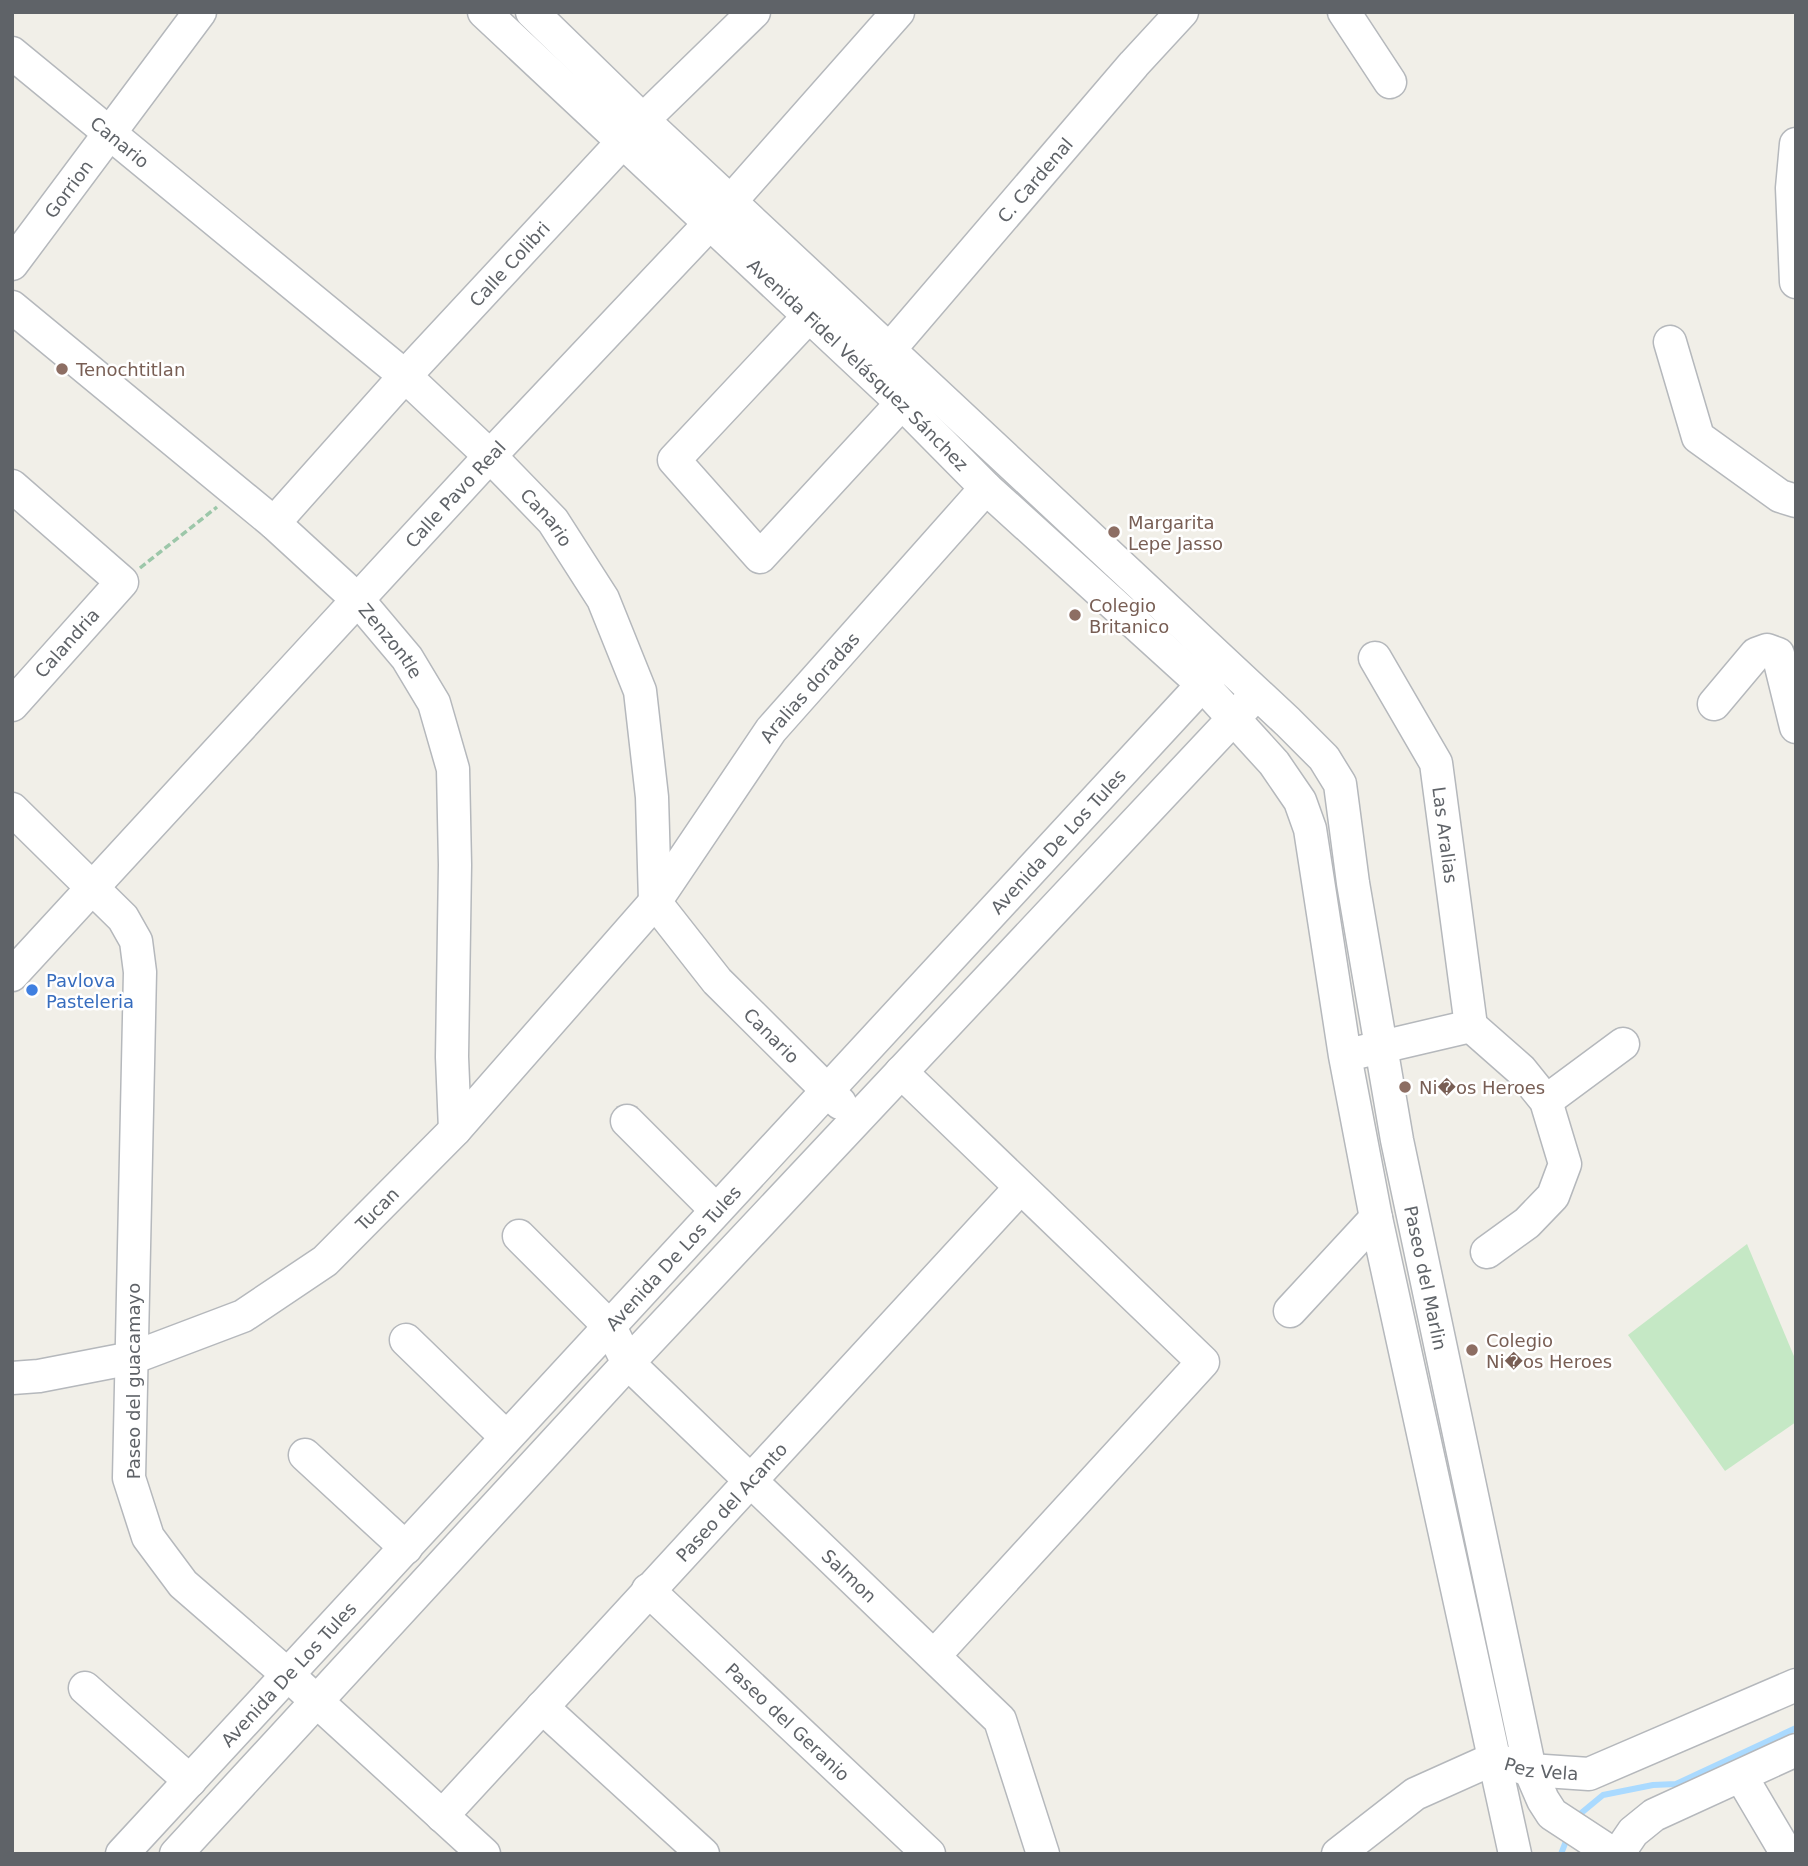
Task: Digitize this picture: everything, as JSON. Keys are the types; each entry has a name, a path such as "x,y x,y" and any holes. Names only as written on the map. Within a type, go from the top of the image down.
{"street":[{"name":"Gorrion","path":"12,264 200,12"},
{"name":"Avenida Fidel Velásquez Sánchez","path":"484,12 621,143 720,212 889,350 1213,673 1234,718"},
{"name":"Avenida Fidel Velásquez Sánchez","path":"532,12 643,120 808,316 902,403 986,488 1213,673 1256,694"},
{"name":"Calle Colibri","path":"274,523 405,376 621,143 754,12"},
{"name":"Calle Pavo Real","path":"12,975 490,456 720,212 898,12"},
{"name":"C. Cardenal","path":"889,350 1182,12"},
{"path":"1344,12 1390,82"},
{"name":"Canario","path":"12,53 405,376 490,456 553,521 603,599 640,691 652,797 655,902 717,981 856,1119"},
{"path":"1796,144 1792,188 1796,282"},
{"name":"Zenzontle","path":"12,307 274,523 359,601 407,657 434,703 453,769 455,865 452,1057 455,1130"},
{"path":"808,316 674,460 761,557 902,403"},
{"path":"1670,342 1698,437 1780,496 1796,501"},
{"path":"12,486 122,582"},
{"name":"Aralias doradas","path":"655,902 771,730 986,488"},
{"name":"Calandria","path":"12,705 122,582"},
{"path":"1714,704 1756,654 1767,650 1778,654 1796,727"},
{"name":"Las Aralias","path":"1376,657 1436,763 1471,1026"},
{"name":"Avenida De Los Tules","path":"122,1854 1213,673"},
{"path":"176,1854 628,1363 1256,694"},
{"name":"Paseo del Marlin","path":"1256,694 1324,758 1340,784 1353,883 1397,1140 1530,1770 1552,1814 1613,1854"},
{"name":"Paseo del Marlin","path":"1234,718 1287,782 1300,802 1310,829 1345,1056 1376,1218 1515,1854"},
{"name":"Paseo del guacamayo","path":"12,809 123,918 136,941 140,972 129,1478 148,1537 183,1584 288,1675 484,1854"},
{"name":"Tucan","path":"12,1378 39,1376 132,1359 243,1316 326,1261 455,1130 655,902"},
{"path":"1345,1056 1471,1026 1521,1070 1546,1101 1566,1164 1553,1196 1527,1223 1487,1252"},
{"path":"1546,1101 1623,1044"},
{"path":"901,1072 1203,1362 934,1656"},
{"path":"627,1121 716,1210"},
{"name":"Paseo del Acanto","path":"442,1816 1020,1188"},
{"path":"1290,1311 1376,1218"},
{"name":"Salmon","path":"519,1236 610,1327 628,1363 1000,1720 1042,1854"},
{"path":"406,1339 506,1437"},
{"path":"1423,1433 1458,1424"},
{"path":"305,1455 405,1548"},
{"name":"Paseo del Geranio","path":"648,1590 929,1854"},
{"name":"Pez Vela","path":"1338,1854 1415,1794 1493,1759 1530,1770 1589,1774 1796,1685"},
{"path":"85,1688 190,1781"},
{"path":"542,1707 703,1854"},
{"path":"1619,1854 1633,1832 1654,1815 1796,1750"},
{"path":"1741,1776 1787,1854"}],"path":[{"path":"122,582 236,492"}],"green space":[{"path":"1747,1244 1796,1361 1796,1422 1725,1471 1628,1335"}],"waterway":[{"path":"1576,1821 1580,1814 1603,1795 1653,1785 1676,1784 1796,1728"},
{"path":"1561,1854 1568,1836"}],"place":[{"name":"Tenochtitlan","path":"62,369"},
{"name":"Margarita Lepe Jasso","path":"1114,532"},
{"name":"Colegio Britanico","path":"1075,615"},
{"name":"Pavlova Pasteleria","path":"32,990"},
{"name":"Ni�os Heroes","path":"1405,1087"},
{"name":"Colegio Ni�os Heroes","path":"1472,1350"}]}
